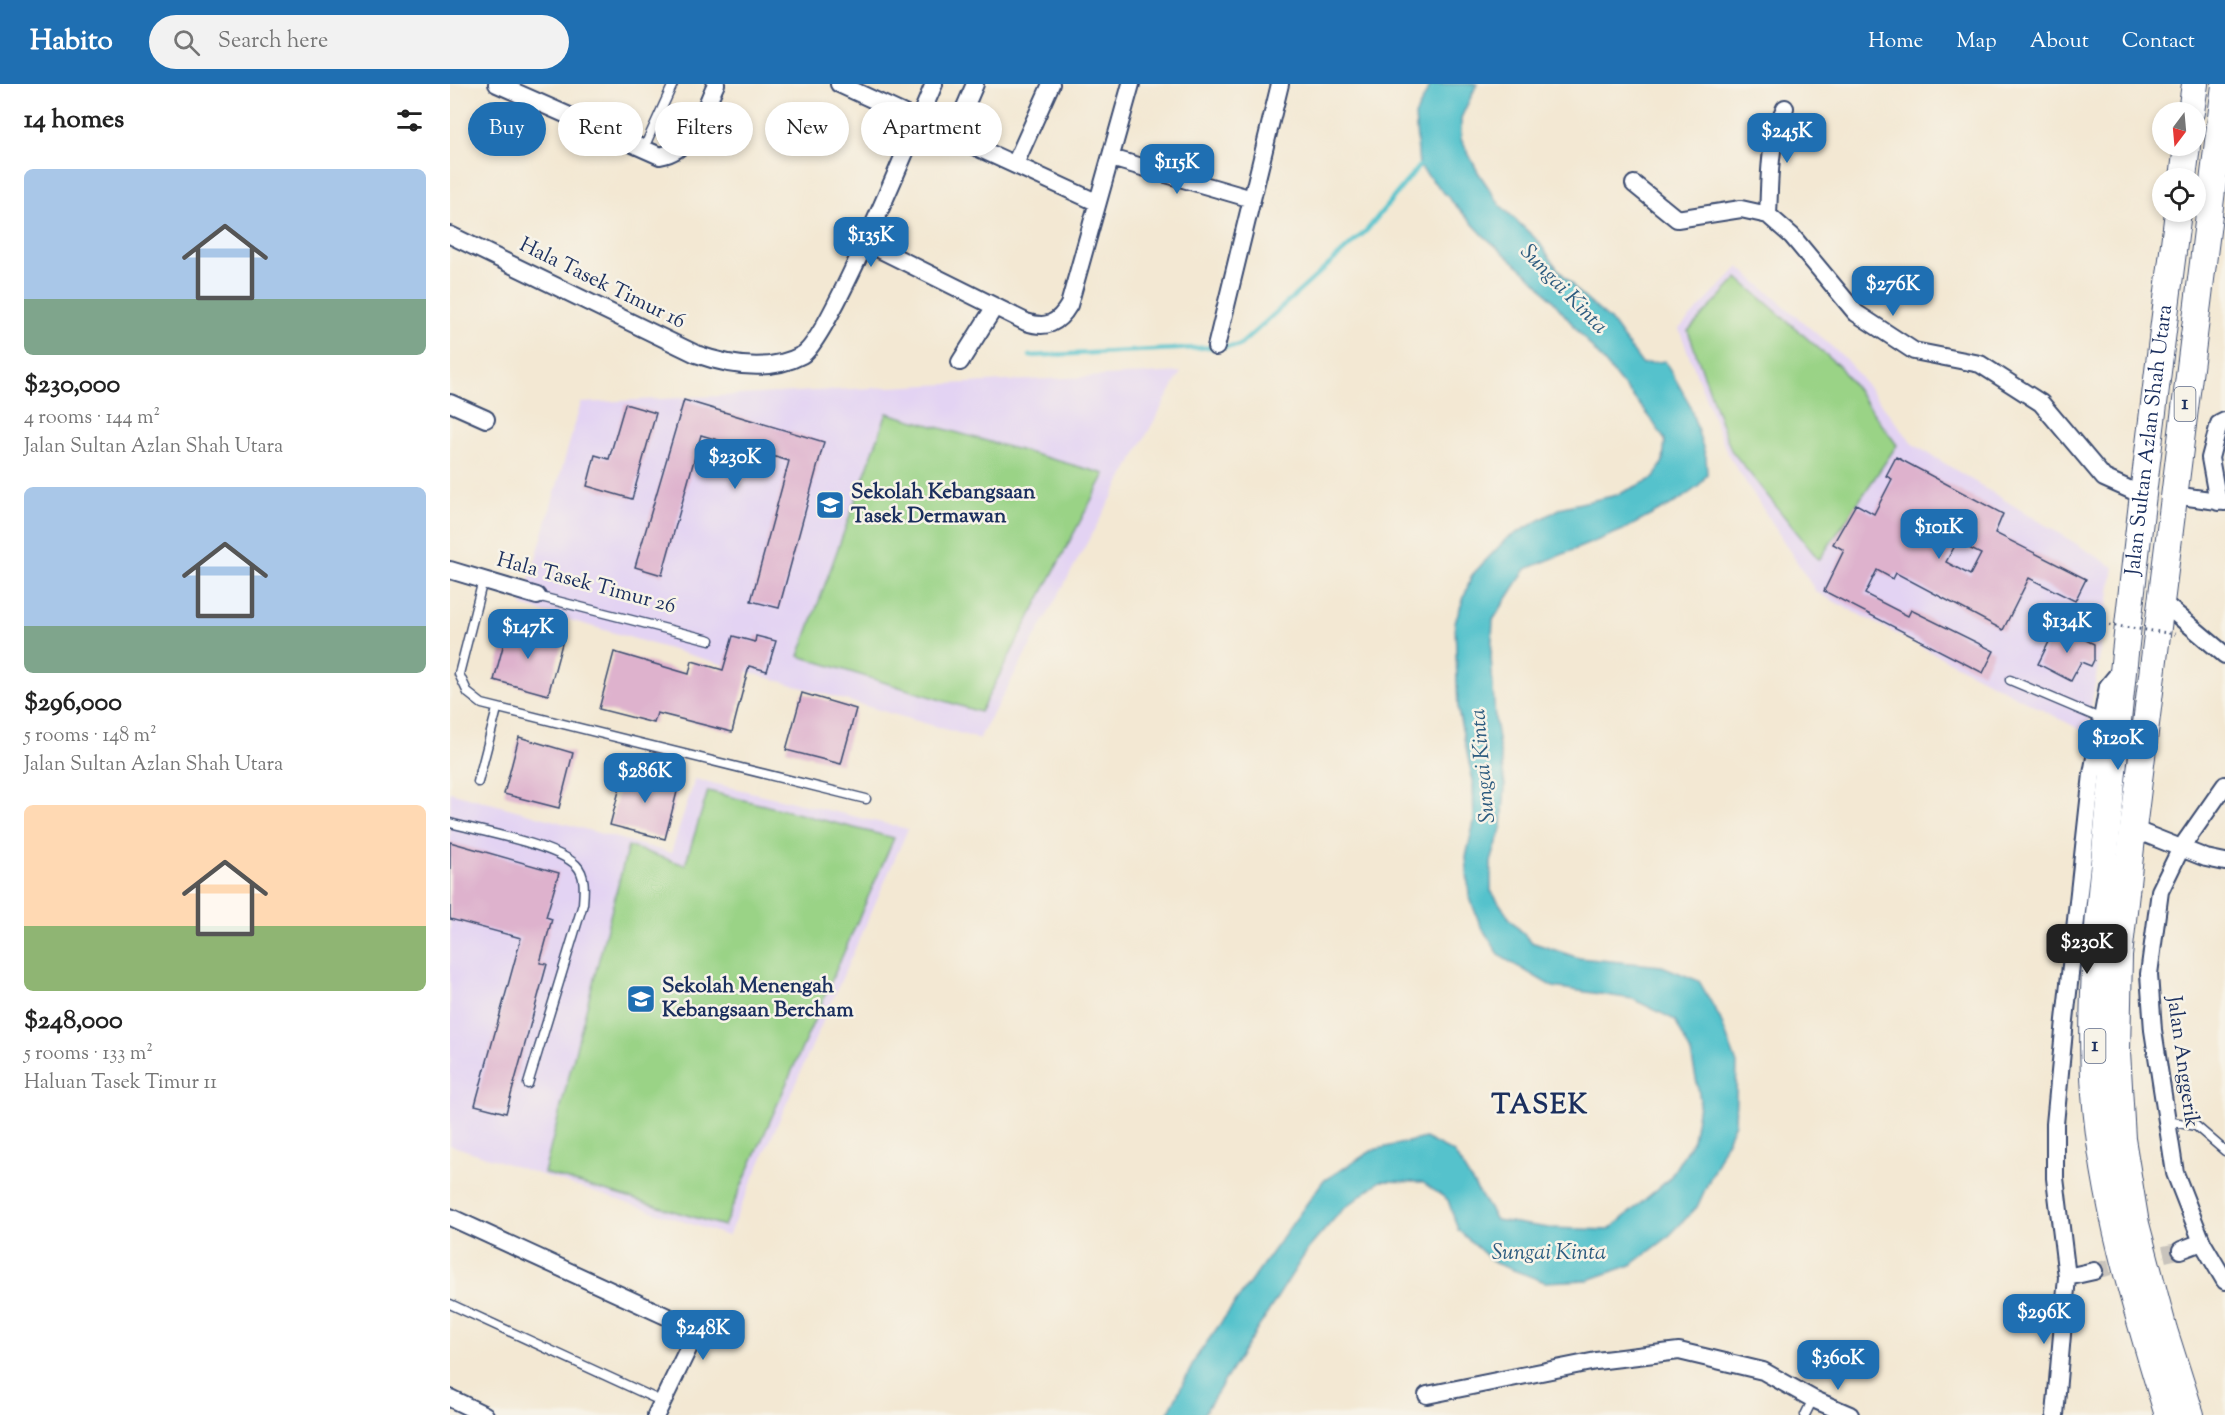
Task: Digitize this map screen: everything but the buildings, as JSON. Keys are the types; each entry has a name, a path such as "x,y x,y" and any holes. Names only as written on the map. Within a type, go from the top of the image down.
{"main road":[{"path":"2192,102 2195,84"},
{"name":"Jalan Sultan Azlan Shah Utara","path":"2183,1412 2136,1224 2122,1139 2116,1051 2119,968 2133,829 2173,495 2218,190 2225,85"},
{"name":"Jalan Sultan Azlan Shah Utara","path":"2177,222 2122,669 2095,1002 2095,1094 2109,1198 2125,1272 2183,1412"}],"street":[{"path":"497,84 558,112"},
{"path":"643,150 660,156 682,149 690,139 716,84"},
{"path":"839,84 879,102"},
{"name":"Hala Tasek Timur 16","path":"926,102 934,84"},
{"path":"967,102 975,84"},
{"path":"1015,164 1051,84"},
{"path":"865,242 994,308 1041,327 1061,318 1069,305 1096,202 1111,158 1131,84"},
{"path":"1216,347 1280,84"},
{"path":"1768,215 1771,150 1775,128 1785,108"},
{"name":"Hala Tasek Timur 16","path":"450,236 696,354 737,366 774,364 808,350 816,340 865,242 903,156"},
{"path":"998,156 1096,202"},
{"path":"1111,158 1252,200"},
{"path":"1634,183 1677,219 1741,208 1768,215 1792,236 1856,313 1914,351 1980,364 2041,403 2104,478 2142,495"},
{"path":"960,362 994,308"},
{"path":"450,402 486,419"},
{"path":"2173,495 2221,502 2210,458 2219,424 2225,421"},
{"name":"Hala Tasek Timur 26","path":"450,570 537,596"},
{"path":"2161,601 2225,654"},
{"path":"2055,1415 2067,1277 2055,1178 2055,1124 2094,762 2108,686 2122,669"},
{"path":"2094,762 2111,795"},
{"name":"Jalan Anggerik","path":"2225,785 2181,848 2160,891 2149,974 2153,1030 2175,1173 2202,1242 2225,1281"},
{"path":"2133,829 2225,862"},
{"path":"450,1217 670,1318 686,1332 689,1343 686,1355 659,1408"},
{"path":"2181,1250 2202,1242"},
{"path":"2067,1277 2094,1271"},
{"path":"1427,1395 1480,1382 1596,1361 1679,1352 1764,1371 1813,1399 1850,1415"},
{"path":"450,1398 485,1415"}],"lane":[{"path":"643,148 673,84"},
{"path":"483,580 459,674 462,684 475,700 497,709 866,799"},
{"name":"Hala Tasek Timur 26","path":"537,596 710,640"},
{"path":"2010,680 2102,719"},
{"path":"478,782 497,709"},
{"path":"450,823 560,853 578,866 585,884 583,904 528,1083"},
{"path":"2167,1121 2196,1126 2211,1136 2225,1151"},
{"path":"450,1304 659,1408"},
{"path":"1805,1415 1813,1399"}],"path":[{"path":"2109,625 2175,634"}],"shaded area":[{"path":"1739,267 1845,358 1913,444 2114,567 2087,733 1816,592 1727,453 1679,329"},
{"name":"Sekolah Kebangsaan Tasek Dermawan","path":"1181,372 979,739 522,606 581,403"},
{"name":"Sekolah Menengah Kebangsaan Bercham","path":"695,779 908,829 728,1236 450,1145 450,792 671,853"}],"green space":[{"path":"1738,278 1840,367 1897,445 1819,560 1731,450 1688,331"},
{"path":"887,413 1105,474 980,712 799,656"},
{"name":"Sekolah Menengah Kebangsaan Bercham","path":"708,791 894,838 724,1226 544,1173 628,846 685,865"}],"water":[{"name":"Sungai Kinta","path":"1431,84 1477,84 1461,118 1461,139 1478,172 1500,205 1538,241 1557,268 1581,295 1610,320 1642,364 1665,361 1689,403 1706,457 1707,474 1699,486 1678,501 1623,530 1526,569 1493,620 1491,657 1495,720 1505,785 1502,826 1491,862 1491,891 1510,919 1531,942 1579,958 1662,966 1699,981 1720,1018 1737,1064 1735,1123 1697,1207 1667,1238 1631,1265 1588,1280 1545,1282 1495,1263 1458,1230 1448,1200 1422,1182 1380,1181 1341,1211 1308,1249 1203,1415 1167,1415 1197,1356 1323,1181 1373,1150 1425,1138 1454,1153 1496,1220 1549,1228 1609,1230 1669,1179 1693,1140 1700,1099 1691,1053 1675,1020 1633,999 1553,987 1500,956 1480,925 1469,895 1466,857 1474,822 1473,781 1458,710 1455,622 1472,575 1506,539 1563,507 1617,495 1654,478 1663,461 1665,440 1649,416 1538,283 1484,236 1419,166 1415,116"}],"waterway":[{"path":"1030,356 1239,346 1367,230 1419,166"}],"tunnel":[{"path":"2094,1271 2181,1250"}],"place":[{"name":"Sekolah Kebangsaan Tasek Dermawan","path":"830,505"},
{"name":"Sekolah Menengah Kebangsaan Bercham","path":"641,999"}],"district":[{"name":"TASEK","path":"1540,1106"}]}
